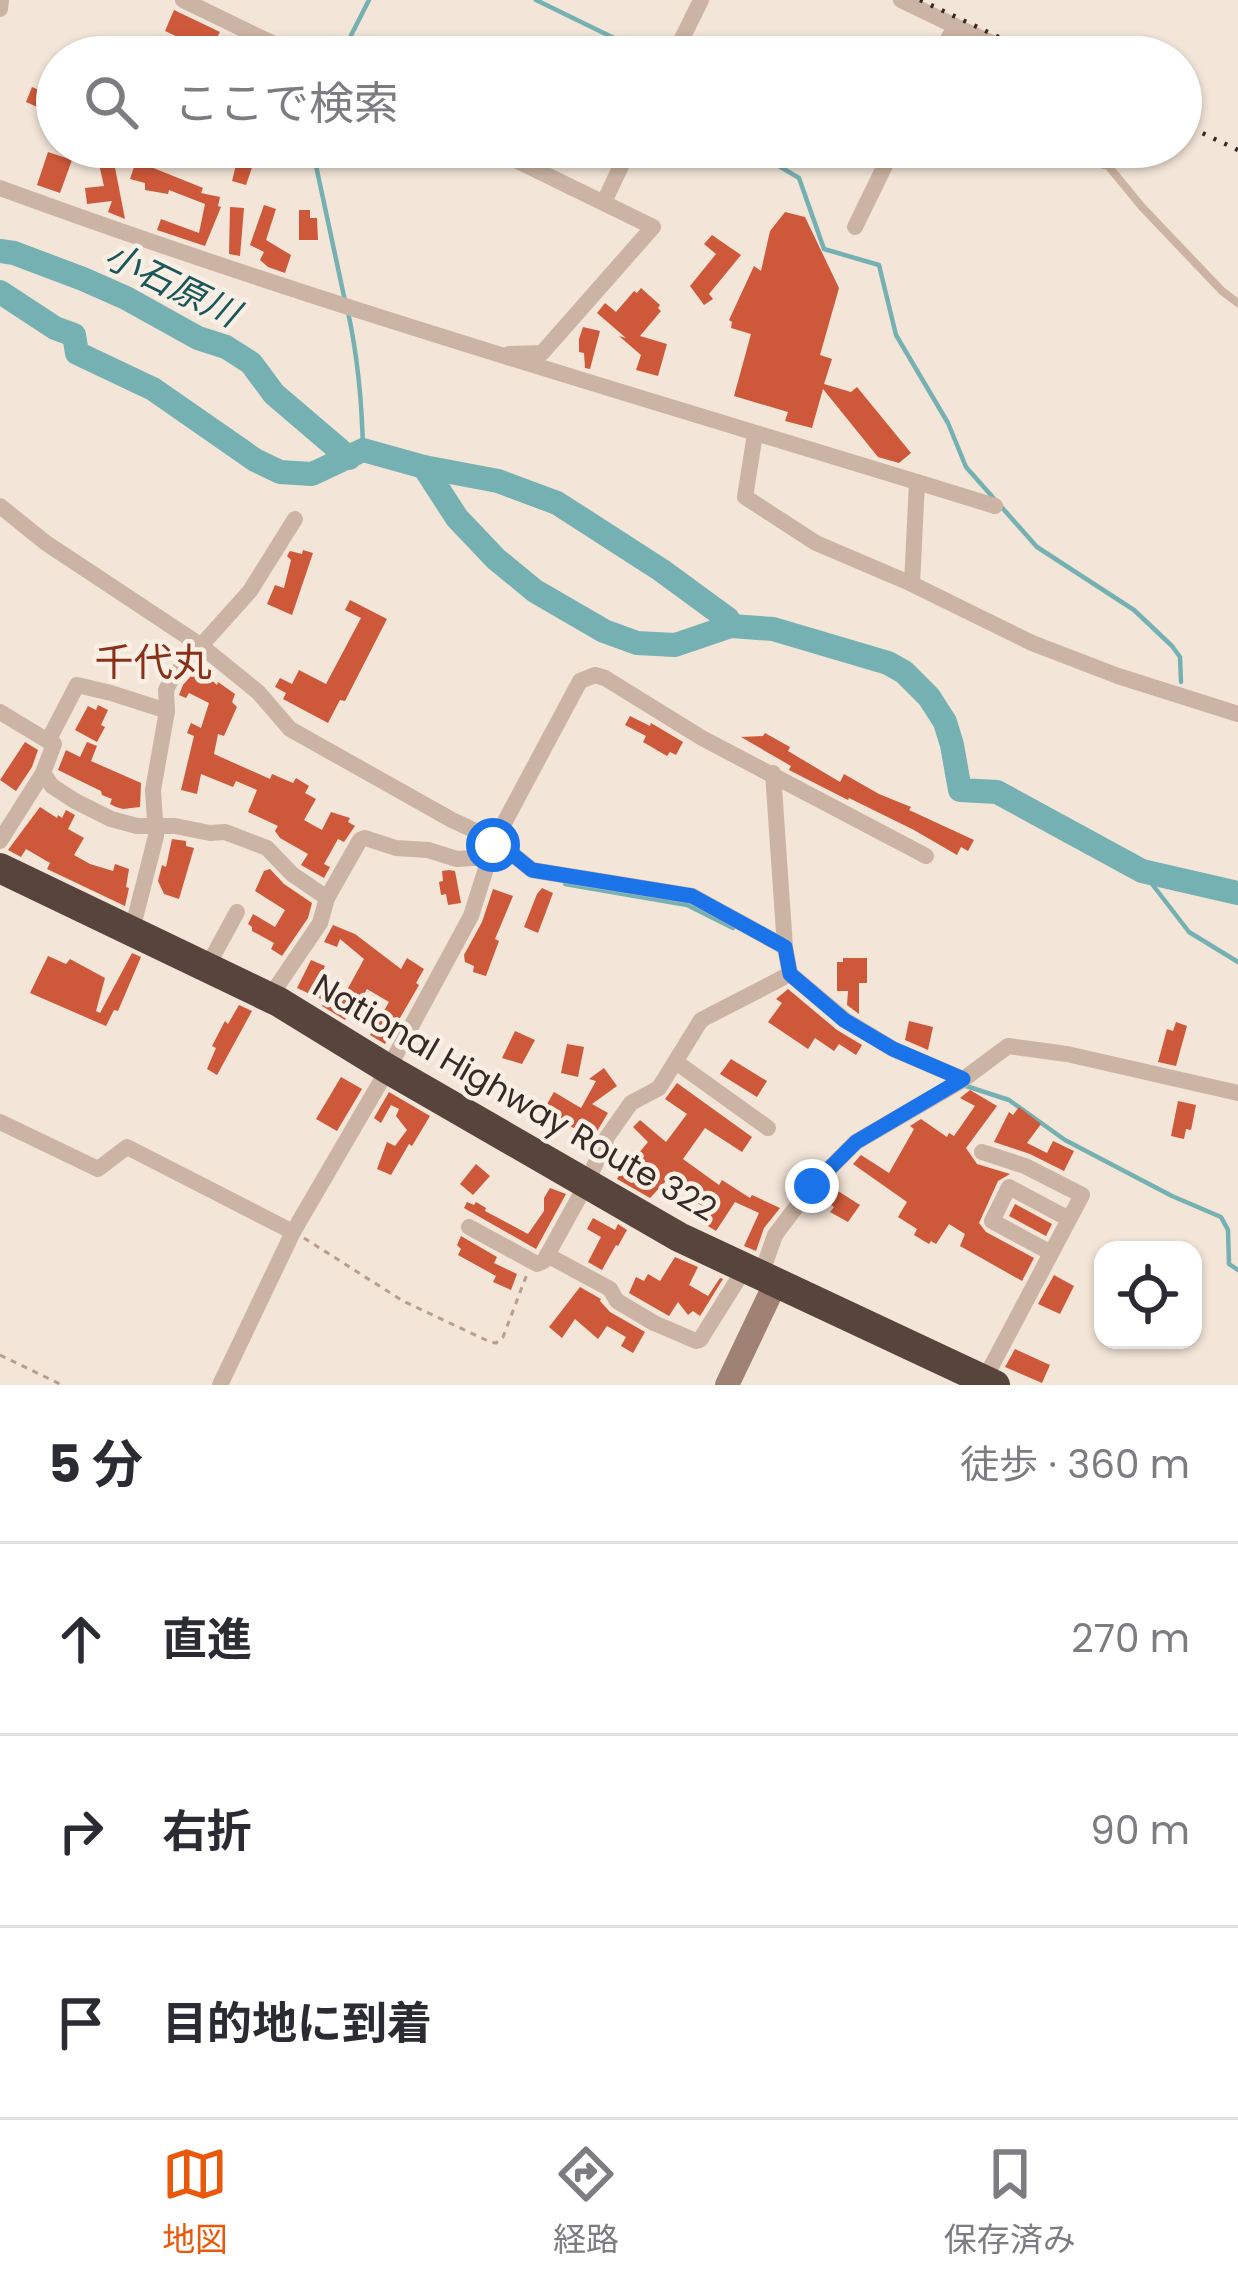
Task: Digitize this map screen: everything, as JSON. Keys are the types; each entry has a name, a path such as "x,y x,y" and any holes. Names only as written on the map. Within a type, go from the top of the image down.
{"highway":[{"name":"National Highway Route 322","path":"0,868 269,998 680,1237 990,1382"}],"street":[{"path":"0,9 1,0"},
{"path":"183,0 258,36"},
{"path":"683,36 700,0"},
{"path":"901,0 977,36"},
{"path":"950,36 955,26"},
{"path":"496,355 542,353 652,227 533,168"},
{"path":"604,202 620,168"},
{"path":"855,227 884,168"},
{"path":"0,188 149,243 496,355 995,506"},
{"path":"755,434 746,497 817,543 1032,644 1238,714"},
{"path":"912,584 917,482"},
{"path":"0,506 258,692 290,729 452,820 492,848 532,870 692,896 785,947"},
{"path":"132,929 156,836 153,790 167,711 166,690 250,591 295,519"},
{"path":"220,1385 293,1232 471,916 492,848 580,681 605,677 702,738 926,856"},
{"path":"48,741 77,685 167,711"},
{"path":"0,712 54,744 43,773 0,841"},
{"path":"43,773 52,786 111,819 137,826 225,832 267,848 292,874 327,898"},
{"path":"773,773 787,975 844,1020 893,1049 963,1079"},
{"path":"269,998 320,923 327,898 360,840 457,859 492,848"},
{"path":"206,967 237,912"},
{"path":"539,1258 587,1184 607,1137 631,1103 659,1088 701,1020 787,975"},
{"path":"727,1385 775,1235 812,1186 856,1142 963,1079 1008,1046 1067,1054 1238,1094"},
{"path":"676,1062 768,1128"},
{"path":"0,1122 98,1169 127,1148 293,1232"},
{"path":"982,1152 1025,1166 1082,1195 990,1382"},
{"path":"1051,1253 992,1221 1009,1187 1069,1219"},
{"path":"470,1227 610,1289 617,1301 697,1342 760,1275"}],"lane":[{"path":"1110,168 1238,303"}],"path":[{"path":"293,1232 403,1300 496,1343 539,1258"},
{"path":"0,1355 62,1385"}],"building":[{"path":"174,10 220,32 218,36 176,36 165,31"},
{"path":"32,87 36,89 36,106 26,102"},
{"path":"43,168 69,168 60,193 37,185"},
{"path":"100,168 115,168 125,219 108,212 112,201 87,204 85,188 104,186"},
{"path":"134,168 153,168 203,188 201,193 220,197 221,207 205,246 157,230 161,219 199,233 205,204 169,190 168,194 145,190 145,183 130,179"},
{"path":"235,168 252,168 246,185 232,181"},
{"path":"264,205 276,209 266,240 291,255 285,273 268,267 260,260 264,252 250,245"},
{"path":"230,207 244,208 240,256 229,254"},
{"path":"299,210 310,210 310,218 317,218 318,240 299,240"},
{"path":"785,212 805,217 839,288 820,355 832,359 824,384 851,392 857,387 911,453 899,463 878,457 823,389 812,428 785,421 788,412 734,396 751,334 731,328 729,320 754,266 761,271 770,231"},
{"path":"712,235 741,255 709,294 713,299 704,305 690,286 716,254 704,244"},
{"path":"641,288 660,305 661,311 640,336 667,344 658,376 636,370 641,355 597,313 605,303 616,312"},
{"path":"583,327 600,331 590,369 585,368 584,353 579,352"},
{"path":"303,550 313,553 292,615 267,604 275,585 284,588 290,551 302,554"},
{"path":"350,600 387,619 345,701 340,700 328,723 283,699 286,693 275,687 280,678 292,684 299,670 326,684 361,618 345,610"},
{"path":"198,668 235,694 232,702 237,707 224,736 218,734 214,754 270,779 272,774 293,783 296,778 309,786 305,793 316,799 304,820 322,830 331,812 350,818 348,822 355,826 344,842 338,839 324,864 330,867 324,878 301,865 308,854 280,838 275,831 278,826 248,812 257,790 236,781 233,787 201,774 197,794 181,790 194,736 187,733 191,723 201,728 209,703 189,693 186,698 179,695"},
{"path":"98,705 108,710 97,742 75,730 88,706 96,710"},
{"path":"630,716 683,742 676,755 670,752 667,756 643,742 646,736 625,725"},
{"path":"765,733 840,782 844,774 974,840 968,851 961,847 957,855 789,770 791,766 741,737"},
{"path":"25,742 38,750 16,791 0,780"},
{"path":"87,742 97,746 91,761 141,783 140,807 116,807 101,791 58,770 66,750 80,757"},
{"path":"40,807 57,818 66,810 75,815 68,829 84,838 74,855 113,871 115,864 129,869 125,906 47,869 50,863 26,849 21,857 8,850"},
{"path":"172,839 194,848 179,899 164,894 158,881"},
{"path":"270,869 312,903 308,918 282,956 271,949 274,943 248,924 253,914 275,927 285,910 255,891 264,871"},
{"path":"442,871 455,871 461,903 448,905 446,894 441,895"},
{"path":"542,888 553,893 538,933 524,927"},
{"path":"493,889 513,896 486,976 473,972 474,966 465,962 464,955"},
{"path":"333,925 355,934 401,969 407,958 424,969 385,1044 370,1035 389,1002 367,989 345,1020 322,1006 325,1001 297,988 311,960 325,966 316,986 341,1001 364,959 340,939 337,947 324,942"},
{"path":"132,953 141,957 118,1011 114,1010 106,1026 30,993 48,956 66,964 70,959 105,978 96,1011 100,1013"},
{"path":"867,958 867,983 859,983 859,1014 847,1005 848,991 837,991 837,962"},
{"path":"788,989 862,1045 856,1055 839,1044 834,1051 815,1038 808,1049 768,1022 782,1003 776,999"},
{"path":"239,1005 252,1011 217,1075 207,1069 216,1048 212,1046"},
{"path":"909,1021 933,1027 928,1050 905,1040"},
{"path":"1176,1022 1187,1026 1176,1066 1158,1062 1167,1029 1173,1031"},
{"path":"515,1031 535,1040 522,1064 502,1058"},
{"path":"567,1044 584,1047 578,1077 561,1073"},
{"path":"731,1059 767,1081 757,1097 720,1074"},
{"path":"604,1068 617,1086 592,1104 608,1113 593,1138 540,1116 554,1092 581,1108 596,1081 589,1079"},
{"path":"341,1077 362,1089 337,1131 316,1119"},
{"path":"677,1083 752,1137 742,1152 705,1128 683,1159 719,1185 722,1180 750,1198 780,1208 764,1228 756,1251 744,1246 759,1213 735,1202 716,1231 698,1220 705,1208 666,1181 650,1198 617,1179 648,1142 633,1127 640,1120 666,1142 687,1114 665,1099"},
{"path":"970,1090 997,1106 966,1148 977,1164 1010,1174 998,1181 979,1223 986,1232 1034,1258 1022,1281 960,1246 965,1234 949,1224 936,1244 914,1235 917,1229 898,1217 907,1202 853,1164 861,1155 889,1173 914,1129 910,1126 921,1119 947,1137 949,1133 954,1136 975,1106 960,1098"},
{"path":"389,1092 430,1116 391,1175 377,1169 387,1142 395,1146 407,1130 396,1116 399,1109 391,1105 381,1123 374,1118"},
{"path":"1178,1101 1196,1105 1191,1130 1186,1129 1184,1139 1171,1136"},
{"path":"1019,1107 1041,1124 1027,1143 1047,1153 1053,1141 1074,1151 1064,1171 994,1142 1009,1112 1013,1115"},
{"path":"476,1164 490,1176 473,1195 460,1184"},
{"path":"830,1186 860,1205 848,1222 830,1212 834,1207 820,1197"},
{"path":"550,1188 566,1194 536,1249 464,1208 467,1202 476,1202 528,1234 544,1211"},
{"path":"1015,1204 1052,1224 1046,1236 1009,1216"},
{"path":"593,1218 615,1230 618,1224 627,1230 602,1270 588,1262 601,1237 587,1229"},
{"path":"461,1236 497,1257 494,1263 517,1274 511,1290 458,1255"},
{"path":"675,1257 698,1267 689,1285 708,1296 723,1279 700,1316 693,1311 688,1315 678,1302 669,1316 629,1293 636,1277 644,1281 648,1274 660,1281"},
{"path":"1054,1275 1074,1286 1060,1314 1038,1304"},
{"path":"580,1287 645,1332 633,1353 621,1346 626,1337 607,1326 598,1339 575,1319 562,1338 549,1327"},
{"path":"1015,1349 1050,1365 1042,1383 1005,1367"}],"waterway":[{"path":"351,36 369,0"},
{"path":"536,0 610,36"},
{"path":"316,168 345,301"},
{"path":"782,168 799,178 824,249 879,265 896,335 948,423 966,467 1037,547 1134,610 1172,646 1180,657 1181,682"},
{"name":"小石原川","path":"0,251 83,279 198,338 226,347 251,363 274,394 349,458"},
{"name":"小石原川","path":"0,292 74,335 77,353 153,389 255,460 280,472 312,474 363,450 498,481 557,503 661,570 731,626"},
{"path":"348,312 363,450"},
{"name":"小石原川","path":"424,467 457,518 496,559 535,591 604,631 637,643 675,645 731,626 773,629 888,663 929,697 945,722 960,790 997,792 1142,871 1238,893"},
{"path":"1142,871 1189,932 1238,962"},
{"path":"565,884 687,905 733,928"},
{"path":"966,1086 1009,1100 1065,1140 1221,1217 1228,1230 1229,1264 1238,1270"}],"railway":[{"path":"920,0 996,36"},
{"path":"1202,133 1238,150"}],"district":[{"name":"千代丸","path":"153,662"}],"route":[{"path":"493,845 495,840 532,870 692,896 785,947 790,974 844,1020 893,1049 963,1079 856,1142 812,1186"}]}
